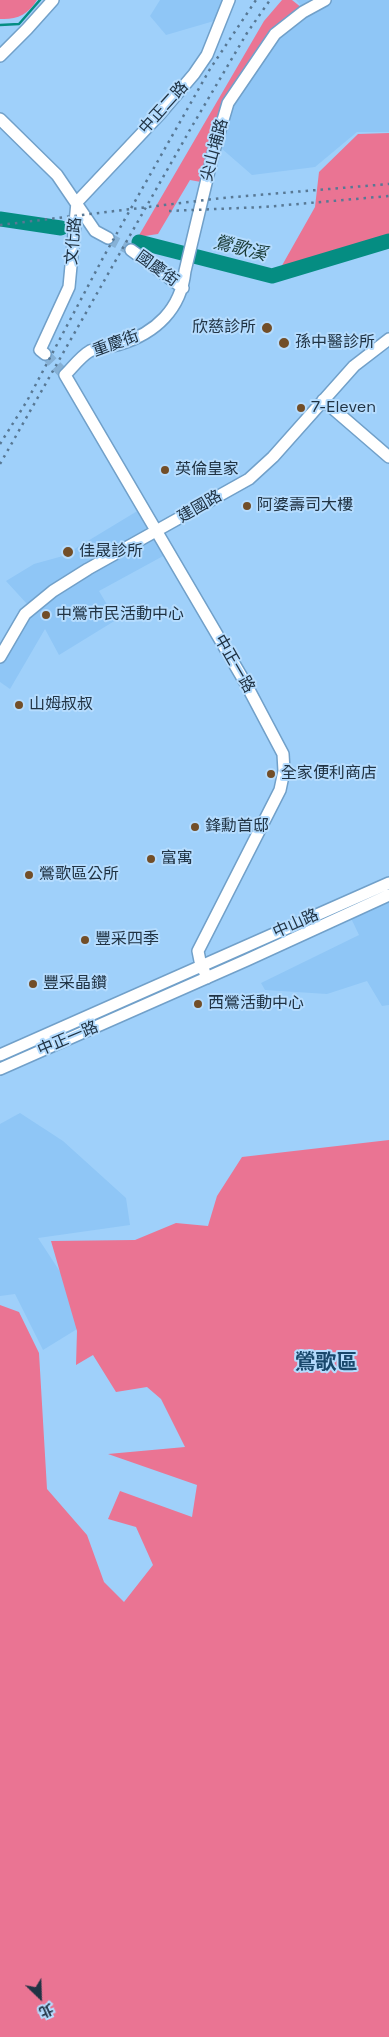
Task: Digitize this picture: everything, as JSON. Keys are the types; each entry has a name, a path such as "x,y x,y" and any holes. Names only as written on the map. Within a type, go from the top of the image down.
{"main road":[{"path":"0,56 27,30 53,0"},
{"name":"中正二路","path":"77,202 160,114 194,74 206,54 230,0"},
{"name":"尖山埔路","path":"183,288 185,271 213,154 228,103 275,34 303,12 325,0"},
{"name":"文化路","path":"0,119 58,175 77,202 69,287 40,350 45,354"},
{"path":"77,202 95,231 108,238"},
{"name":"國慶街","path":"131,250 183,288"},
{"name":"重慶街","path":"65,375 89,352 121,344 144,335 166,318 183,288"},
{"name":"建國路","path":"0,657 31,607 88,569 249,479 274,457 354,366 389,338"},
{"name":"中正一路","path":"0,1069 207,978 198,952 280,790 284,771 283,754 246,684 65,375"},
{"path":"323,400 389,457"},
{"name":"中山路","path":"204,966 389,883"},
{"name":"中山路","path":"207,978 389,895"},
{"name":"中正一路","path":"0,1055 204,966"}],"shaded area":[{"path":"0,0 37,0 21,16 0,19"},
{"path":"160,0 223,0 214,21 166,35 150,16"},
{"path":"282,0 292,0 302,8 244,74 201,182 190,180 158,234 138,237 264,21"},
{"path":"296,0 389,0 389,132 357,132 315,167 252,175 221,148 234,102 262,65 278,38 309,15"},
{"path":"389,133 389,237 360,243 280,269 315,207 319,172 358,134"},
{"path":"139,510 165,555 99,591 116,620 59,655 45,629 10,689 0,682 0,660 28,605 6,581 34,564 63,556"},
{"path":"389,899 389,1005 382,1006 367,981 327,994 265,990 261,983 359,935 350,916"},
{"path":"20,1113 63,1141 126,1198 130,1225 38,1238 72,1290 82,1326 43,1350 15,1294 0,1296 0,1124"},
{"path":"389,1140 389,2037 0,2037 0,1305 19,1312 39,1353 47,1489 87,1535 104,1582 124,1602 153,1565 136,1527 108,1519 120,1491 192,1517 197,1485 108,1454 185,1447 161,1399 147,1387 116,1392 93,1355 76,1365 77,1331 51,1241 135,1240 176,1223 208,1226 217,1196 242,1157"}],"waterway":[{"path":"0,25 19,24 40,0"},
{"name":"鶯歌溪","path":"0,219 61,228"},
{"name":"鶯歌溪","path":"139,242 272,276 389,241"}],"tunnel":[{"path":"108,238 131,250"},
{"path":"45,354 65,375"}],"railway":[{"path":"0,444 27,401 104,256 210,69 256,0"},
{"path":"0,464 191,128 247,33 270,0"},
{"path":"0,225 222,198 389,184"},
{"path":"169,211 264,207 389,196"}],"place":[{"name":"欣慈診所","path":"267,328"},
{"name":"孫中醫診所","path":"284,343"},
{"name":"7-Eleven","path":"301,408"},
{"name":"英倫皇家","path":"165,470"},
{"name":"阿婆壽司大樓","path":"247,506"},
{"name":"佳晟診所","path":"68,552"},
{"name":"中鶯市民活動中心","path":"46,615"},
{"name":"山姆叔叔","path":"19,705"},
{"name":"全家便利商店","path":"271,774"},
{"name":"鋒勳首邸","path":"195,827"},
{"name":"富寓","path":"151,859"},
{"name":"鶯歌區公所","path":"29,875"},
{"name":"豐采四季","path":"85,940"},
{"name":"豐采晶鑽","path":"33,984"},
{"name":"西鶯活動中心","path":"198,1004"}],"district":[{"name":"鶯歌區","path":"326,1363"}]}
